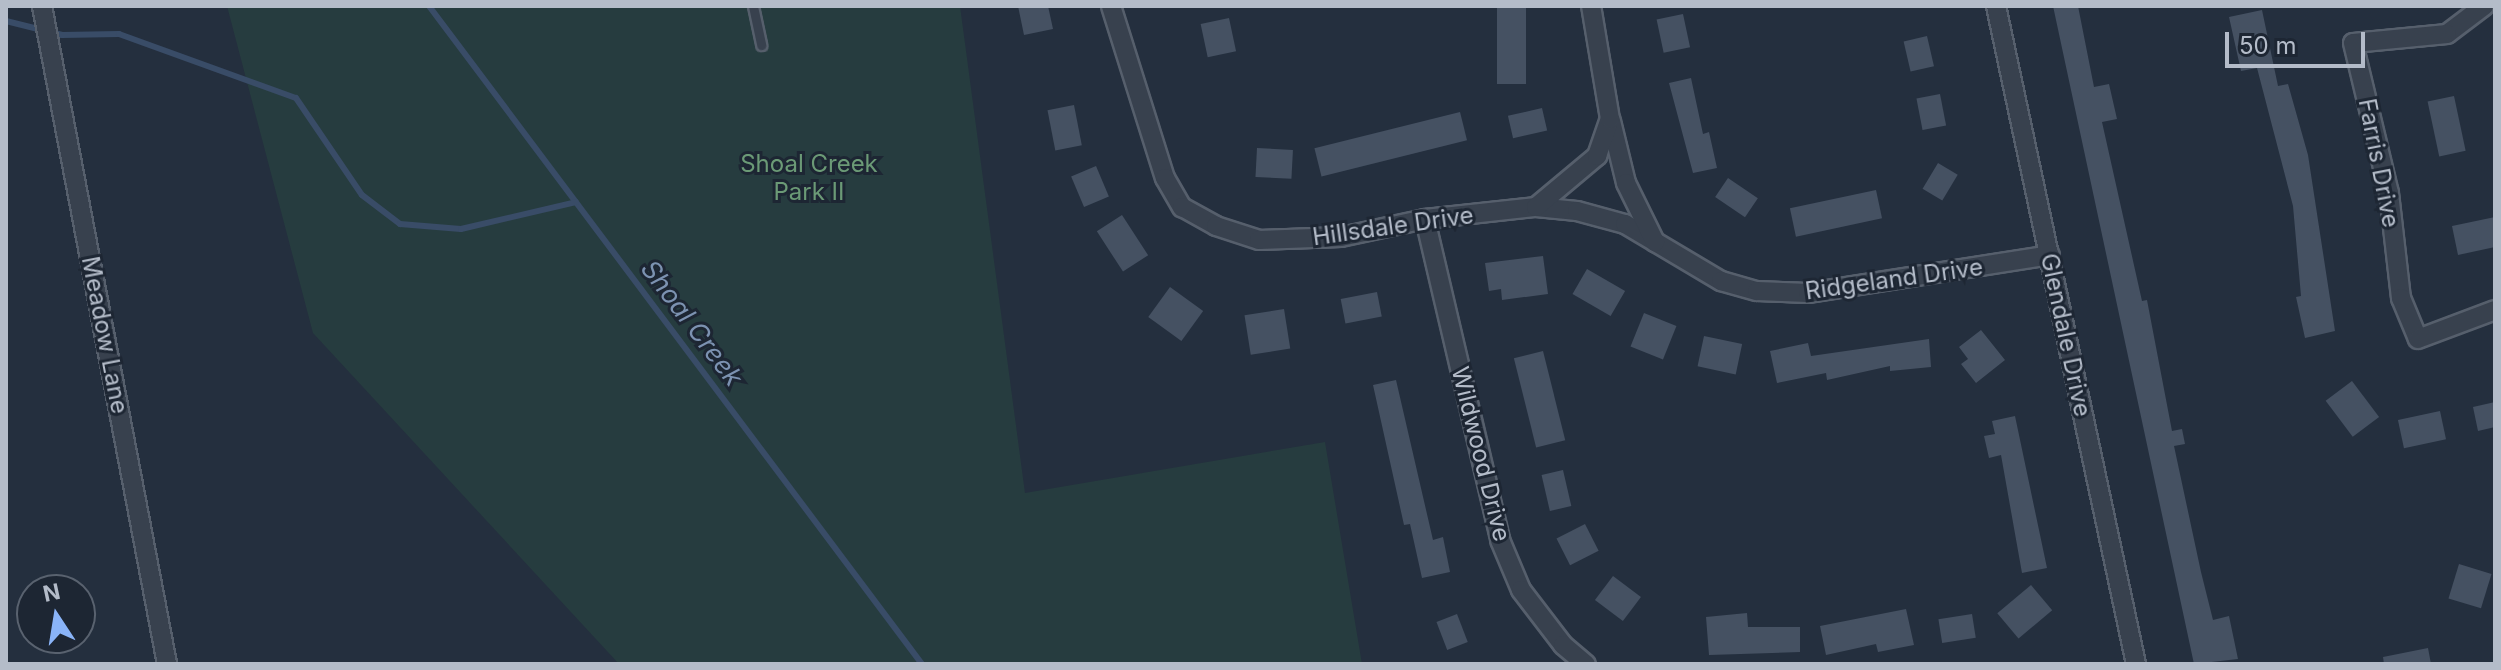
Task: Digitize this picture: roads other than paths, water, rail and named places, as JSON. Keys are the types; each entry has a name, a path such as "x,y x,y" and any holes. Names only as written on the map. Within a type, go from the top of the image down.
{"street":[{"name":"Meadow Lane","path":"42,6 167,664"},
{"name":"Hillsdale Drive","path":"1111,6 1165,178 1182,207 1216,226 1259,240 1341,237 1425,219 1536,207"},
{"path":"1591,6 1610,119 1626,183 1655,242"},
{"name":"Glendale Drive","path":"1996,6 2136,664"},
{"name":"Farris Drive","path":"2484,6 2447,34 2353,43 2389,193 2401,298 2418,339 2495,310"},
{"path":"1536,207 1597,156 1610,119"},
{"name":"Ridgeland Drive","path":"1536,207 1625,224 1721,281 1757,291 1808,293 2050,255"},
{"name":"Wildwood Drive","path":"1425,219 1500,540 1521,590 1563,645 1586,664"}],"lane":[{"path":"753,6 761,45"}],"waterway":[{"name":"Shoal Creek","path":"429,6 922,664"},
{"path":"6,21 62,35 119,34 296,98 362,195 400,224 461,229 576,202"}],"park label":[{"name":"Shoal Creek Park II","path":"809,178"}]}
